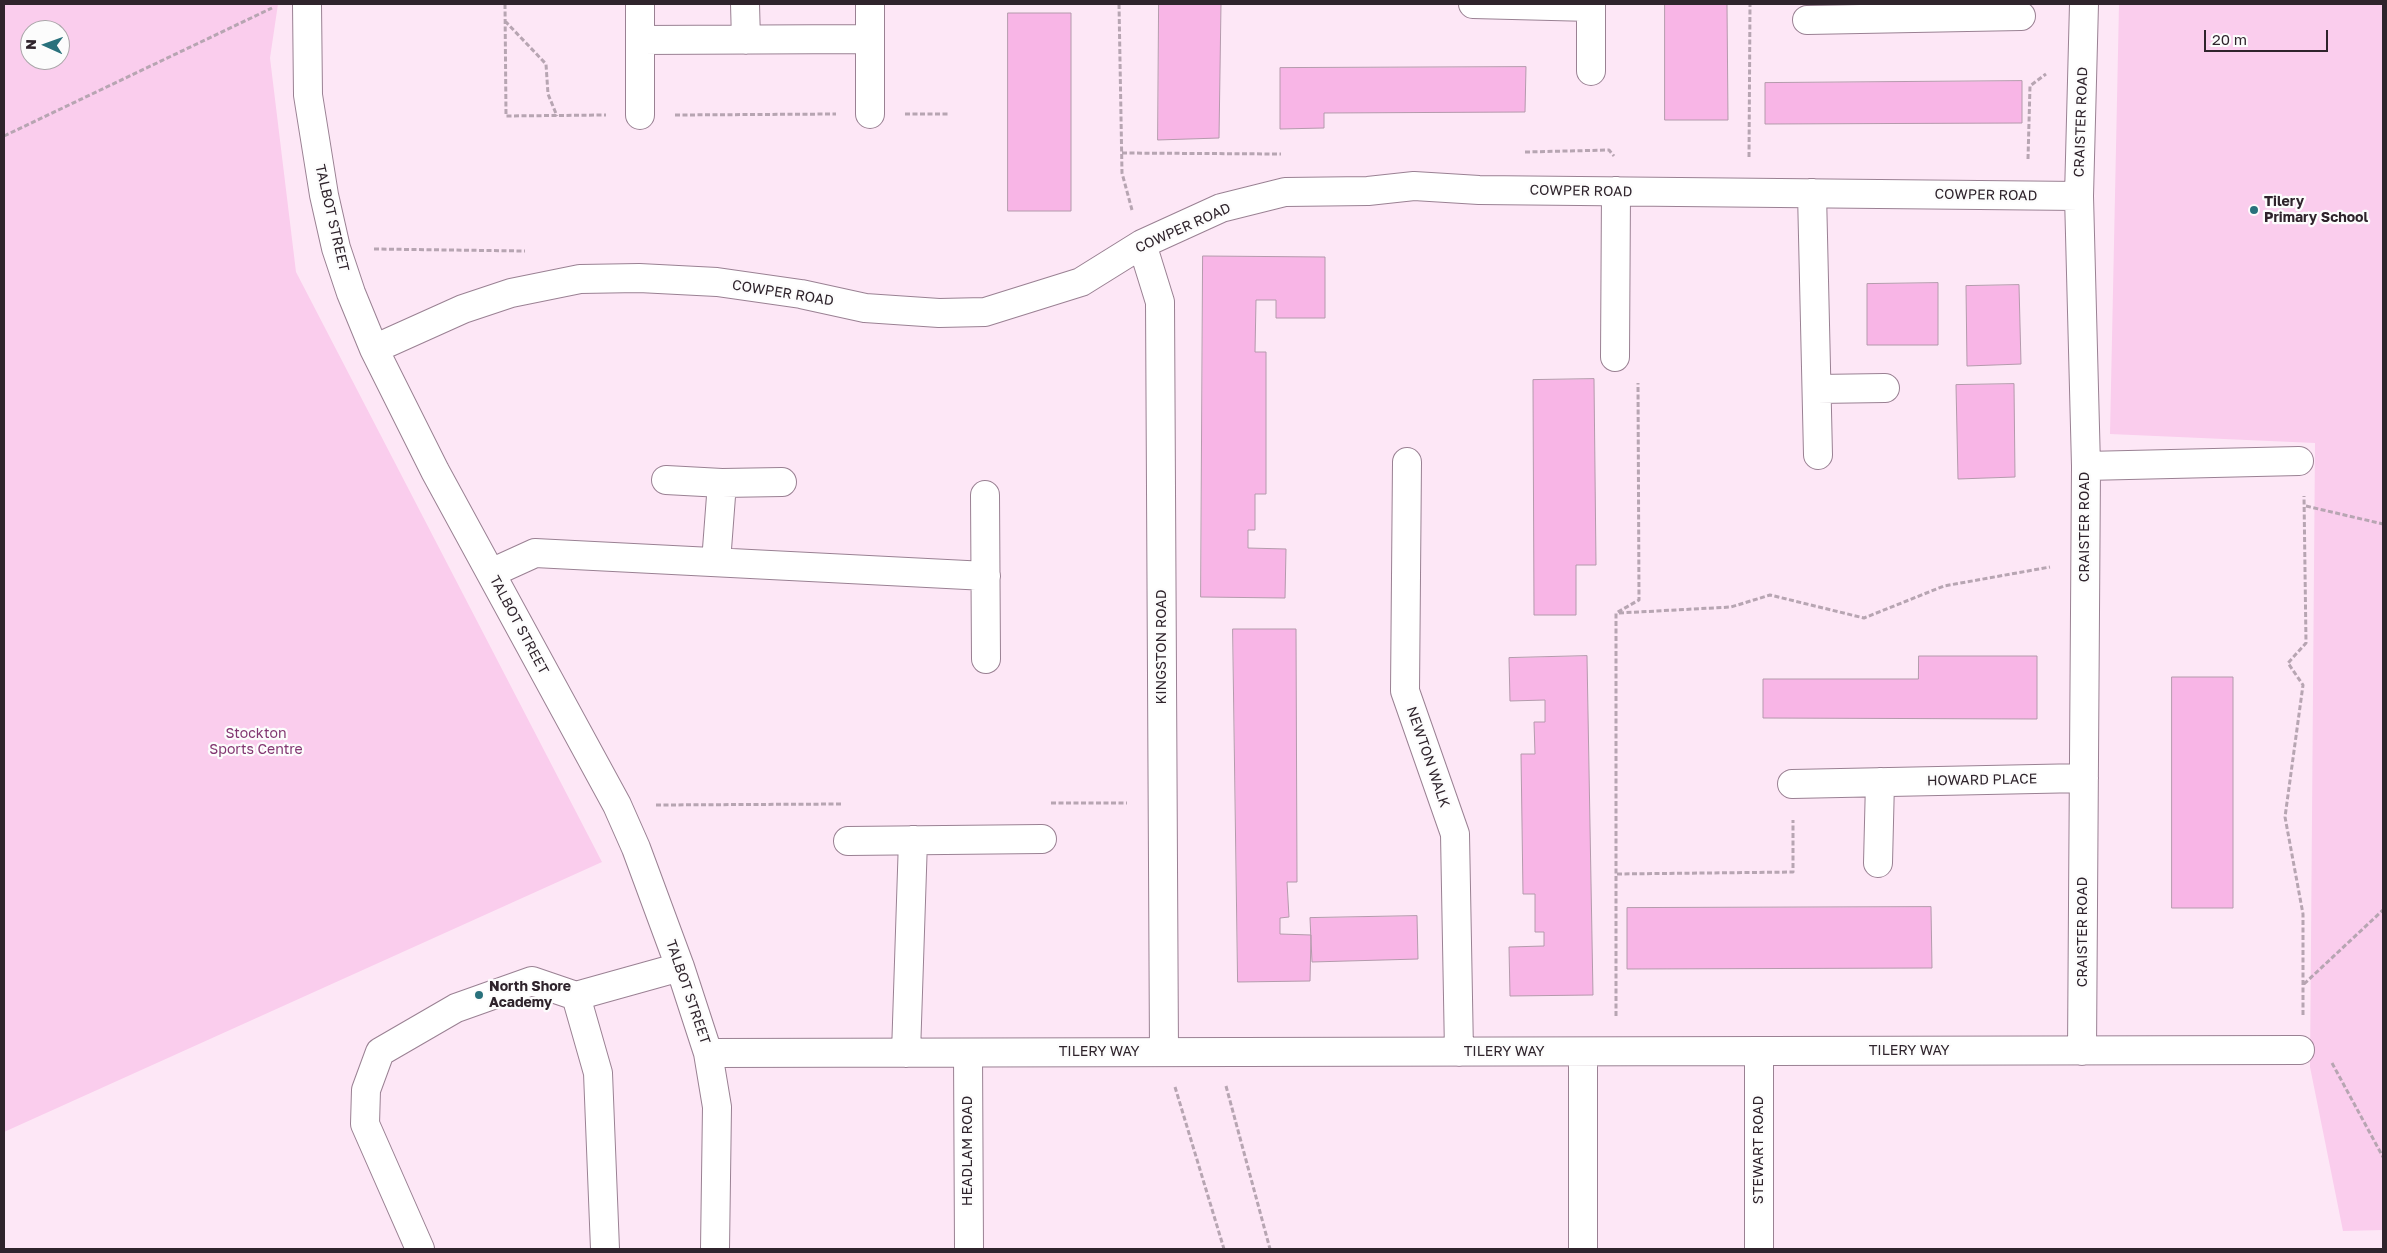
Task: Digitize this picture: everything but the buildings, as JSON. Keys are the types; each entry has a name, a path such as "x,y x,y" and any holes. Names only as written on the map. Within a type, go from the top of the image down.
{"street":[{"name":"TALBOT STREET","path":"307,4 308,95 324,194 336,248 351,293 374,349 435,471 617,805 636,848 680,967 708,1053 717,1107 715,1249"},
{"path":"640,4 640,115"},
{"path":"745,4 746,40"},
{"path":"870,4 870,114"},
{"path":"1473,4 1591,5 1591,71"},
{"name":"CRAISTER ROAD","path":"2082,1051 2086,466 2080,196 2084,4"},
{"path":"1808,20 1902,11 2021,16"},
{"path":"640,40 870,39"},
{"name":"COWPER ROAD","path":"374,349 463,309 511,293 580,279 639,278 717,282 801,294 865,308 939,313 985,312 1081,282 1142,244 1221,208 1285,192 1368,191 1414,186 1479,190 2080,196"},
{"path":"1615,357 1616,191"},
{"path":"1812,193 1818,455"},
{"name":"KINGSTON ROAD","path":"1142,244 1160,302 1164,1052"},
{"path":"1817,389 1885,388"},
{"path":"2086,466 2299,461"},
{"name":"NEWTON WALK","path":"1407,462 1405,691 1455,834 1459,1052"},
{"path":"666,480 722,483 782,482"},
{"path":"716,562 722,483"},
{"path":"985,495 986,659"},
{"path":"491,573 536,553 986,576"},
{"name":"HOWARD PLACE","path":"1792,784 2084,778"},
{"path":"1878,863 1880,782"},
{"path":"848,841 1042,839"},
{"path":"906,1053 913,840"},
{"path":"420,1249 365,1124 366,1090 380,1052 456,1008 532,981 576,996 680,967"},
{"path":"576,996 598,1073 605,1249"},
{"name":"TILERY WAY","path":"708,1053 2082,1051 2301,1043"},
{"name":"HEADLAM ROAD","path":"968,1052 969,1249"},
{"path":"1583,1052 1583,1249"},
{"name":"STEWART ROAD","path":"1758,1249 1759,1052"}],"path":[{"path":"505,4 506,116 949,114"},
{"path":"1119,4 1122,173 1142,244"},
{"path":"1749,192 1750,4"},
{"path":"4,136 273,8"},
{"path":"505,20 546,64 548,94 557,116"},
{"path":"336,248 531,251"},
{"path":"1615,357 1638,379 1639,523 1639,600 1616,613"},
{"path":"2383,524 2306,506 2306,643 2288,662 2304,685 2285,817 2303,914 2304,984 2301,1043 2319,1039 2383,1157"},
{"path":"1616,613 1731,607 1770,595 1864,618 1944,586 2085,560"},
{"path":"1616,613 1616,1052"},
{"path":"1617,874 1793,872 1792,784"},
{"path":"2304,984 2383,910"},
{"path":"1164,1052 1224,1249"},
{"path":"1217,1052 1270,1249"}],"green space":[{"name":"Stockton Sports Centre","path":"4,4 278,4 270,58 296,272 602,862 4,1132"},
{"name":"Tilery Primary School","path":"2119,4 2383,4 2383,1230 2343,1231 2310,1067 2315,443 2110,434"}],"place":[{"name":"Tilery Primary School","path":"2254,210"},
{"name":"North Shore Academy","path":"479,995"}]}
